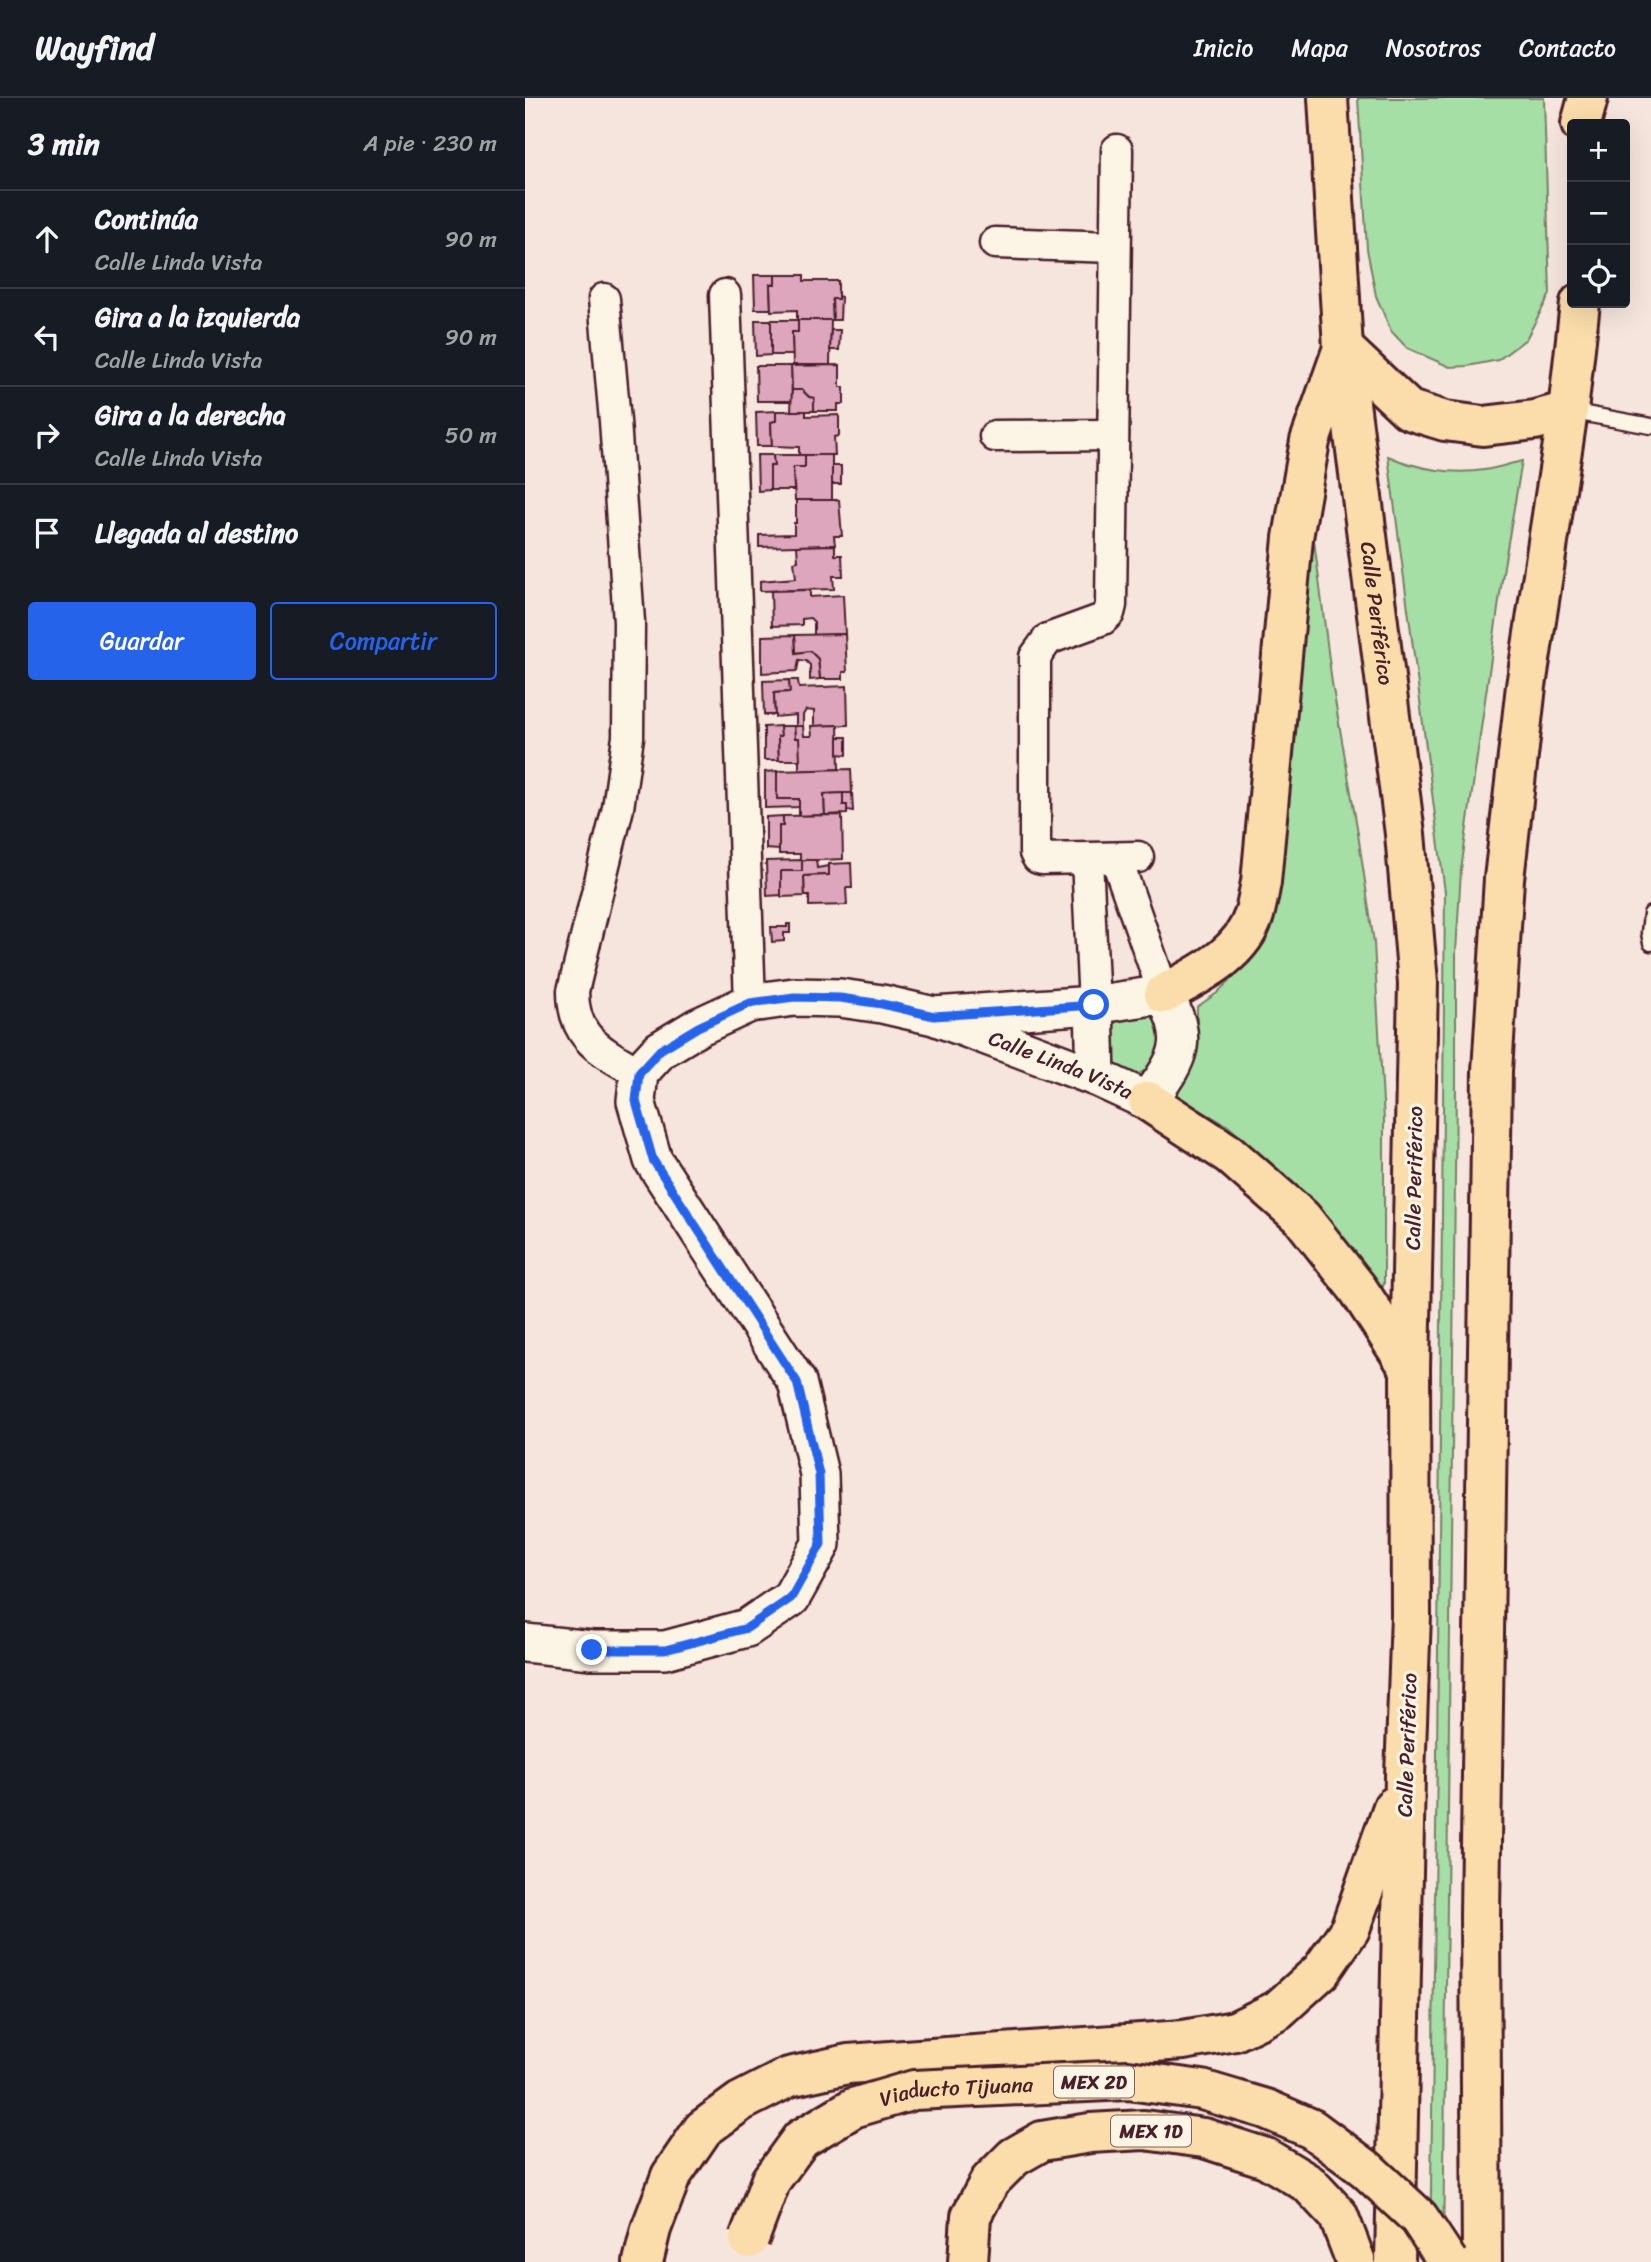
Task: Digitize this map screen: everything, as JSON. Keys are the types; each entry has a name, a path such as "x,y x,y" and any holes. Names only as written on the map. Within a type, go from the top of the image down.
{"highway":[{"name":"Calle Periférico","path":"1328,98 1343,348 1405,834 1418,983 1410,1369 1411,1615 1395,2262"},
{"path":"1579,98 1581,119"},
{"path":"1582,119 1588,98"},
{"path":"1482,2262 1480,1915 1492,1071 1504,879 1526,686 1568,411 1579,308"},
{"path":"1164,994 1215,964 1232,950 1245,935 1254,916 1261,882 1293,538 1310,441 1343,348 1409,410 1445,421 1483,426 1535,420 1568,411"},
{"path":"1148,1101 1229,1154 1302,1219 1358,1289 1410,1369"},
{"path":"643,2262 651,2229 671,2176 703,2129 740,2102 789,2077 848,2064 1183,2040 1235,2031 1278,2010 1321,1971 1350,1929 1405,1776"},
{"name":"Viaducto Tijuana","path":"747,2251 771,2180 801,2140 853,2108 914,2090 1128,2080 1202,2090 1266,2109 1312,2129 1366,2169 1419,2218 1448,2262"},
{"name":"MEX 1D","path":"968,2262 971,2216 990,2181 1014,2157 1042,2141 1090,2133 1144,2130 1204,2138 1266,2158 1309,2184 1338,2216 1356,2262"}],"street":[{"path":"1113,858 1042,859 1035,853 1035,657 1048,639 1103,619 1109,613 1117,150"},
{"path":"995,243 1115,247"},
{"path":"725,295 750,1003"},
{"path":"525,1643 592,1650 665,1650 747,1628 791,1598 821,1544 819,1474 797,1382 653,1160 636,1101 639,1073 593,1045 580,1027 573,1010 573,991 618,808 628,737 629,622 604,299"},
{"path":"995,436 1113,435"},
{"path":"1113,858 1164,994 1175,1014 1179,1031 1178,1052 1171,1069 1148,1101"},
{"path":"1096,1077 1094,1005 1113,858"},
{"name":"Calle Linda Vista","path":"934,1016 1094,1005 1164,994"},
{"name":"Calle Linda Vista","path":"639,1073 660,1050 698,1027 750,1003 794,997 840,998 934,1016 1096,1077 1148,1101"}],"lane":[{"path":"1568,411 1651,426"},
{"path":"1651,914 1651,943"}],"green space":[{"path":"1358,98 1544,98 1550,294 1526,339 1498,360 1450,367 1407,348 1391,331 1376,296 1367,249"},
{"path":"1388,456 1423,467 1460,472 1484,470 1522,461 1504,566 1461,870 1456,952 1443,2262 1430,2262 1445,892"},
{"path":"1311,516 1332,683 1374,943 1384,1120 1384,1284 1381,1290 1312,1205 1268,1162 1228,1126 1167,1091 1197,1038 1197,1007 1217,993 1255,955 1269,920"},
{"path":"1162,1016 1168,1036 1149,1067 1129,1077 1108,1064 1107,1021"}],"building":[{"path":"754,275 775,275 775,284 770,284 771,309 755,309"},
{"path":"775,275 804,275 804,281 838,281 838,299 832,299 833,320 797,320 797,310 771,311 770,284 775,284"},
{"path":"838,296 841,297 840,320 833,320 832,299 838,299"},
{"path":"755,320 771,320 771,355 756,356"},
{"path":"771,320 798,320 798,332 792,332 793,355 771,355"},
{"path":"798,320 831,320 830,365 793,365 792,332 798,332"},
{"path":"831,330 840,330 839,350 830,350"},
{"path":"840,365 840,387 844,387 844,404 838,404 838,411 814,411 814,398 802,390 792,390 791,366"},
{"path":"756,366 791,366 792,401 757,401"},
{"path":"792,390 802,390 814,398 814,411 791,411"},
{"path":"776,411 776,421 771,422 772,446 757,446 756,412"},
{"path":"776,411 806,411 806,416 839,415 839,436 834,437 835,455 799,455 799,447 772,446 771,422 776,421"},
{"path":"757,455 773,455 770,490 758,491"},
{"path":"773,455 805,455 805,467 793,467 794,490 770,490"},
{"path":"805,455 832,455 832,500 795,500 793,467 805,467"},
{"path":"832,466 841,466 841,484 832,484"},
{"path":"796,500 839,500 842,536 834,536 835,545 759,547 759,535 794,534"},
{"path":"835,545 835,555 842,555 843,576 833,576 834,589 760,591 760,581 796,578 794,562 798,561 797,546"},
{"path":"810,590 810,597 843,595 845,634 814,635 814,622 810,618 802,619 802,625 772,626 771,591"},
{"path":"845,634 847,672 843,672 843,679 820,679 818,659 810,651 796,653 795,635"},
{"path":"795,635 796,653 810,651 818,659 820,679 810,680 810,665 799,660 797,671 762,673 762,636"},
{"path":"789,680 790,692 774,693 775,715 764,715 763,681"},
{"path":"789,680 798,680 799,688 847,686 848,725 814,726 814,711 806,710 803,726 796,726 796,715 775,717 774,693 790,692"},
{"path":"838,725 839,769 799,771 799,738 795,738 794,726 803,726 804,736 812,736 811,726"},
{"path":"780,726 779,760 764,760 764,727"},
{"path":"780,726 794,726 795,738 799,738 800,760 779,760"},
{"path":"838,737 847,737 847,755 838,754"},
{"path":"851,769 852,793 824,794 825,815 799,816 799,799 777,799 777,771"},
{"path":"777,771 777,799 799,799 799,807 765,808 765,772"},
{"path":"843,793 852,793 853,811 847,810 847,805 843,805"},
{"path":"843,793 843,805 847,805 847,814 825,815 824,794"},
{"path":"842,815 843,859 800,861 800,854 779,854 779,826 783,826 783,816"},
{"path":"783,816 783,826 779,826 779,850 766,849 766,817"},
{"path":"802,860 802,871 781,871 782,895 767,896 766,861"},
{"path":"802,860 816,860 817,868 829,866 829,875 804,876 805,896 781,897 781,871 802,871"},
{"path":"851,863 852,888 846,888 847,905 809,906 809,896 805,896 804,876 829,875 829,864"},
{"path":"787,924 790,924 790,933 784,933 784,941 772,942 771,927 787,927"}],"route":[{"path":"592,1650 665,1650 747,1628 791,1598 821,1544 819,1474 797,1382 653,1160 636,1101 639,1073 660,1050 698,1027 750,1003 794,997 840,998 934,1016 1094,1005"}]}
